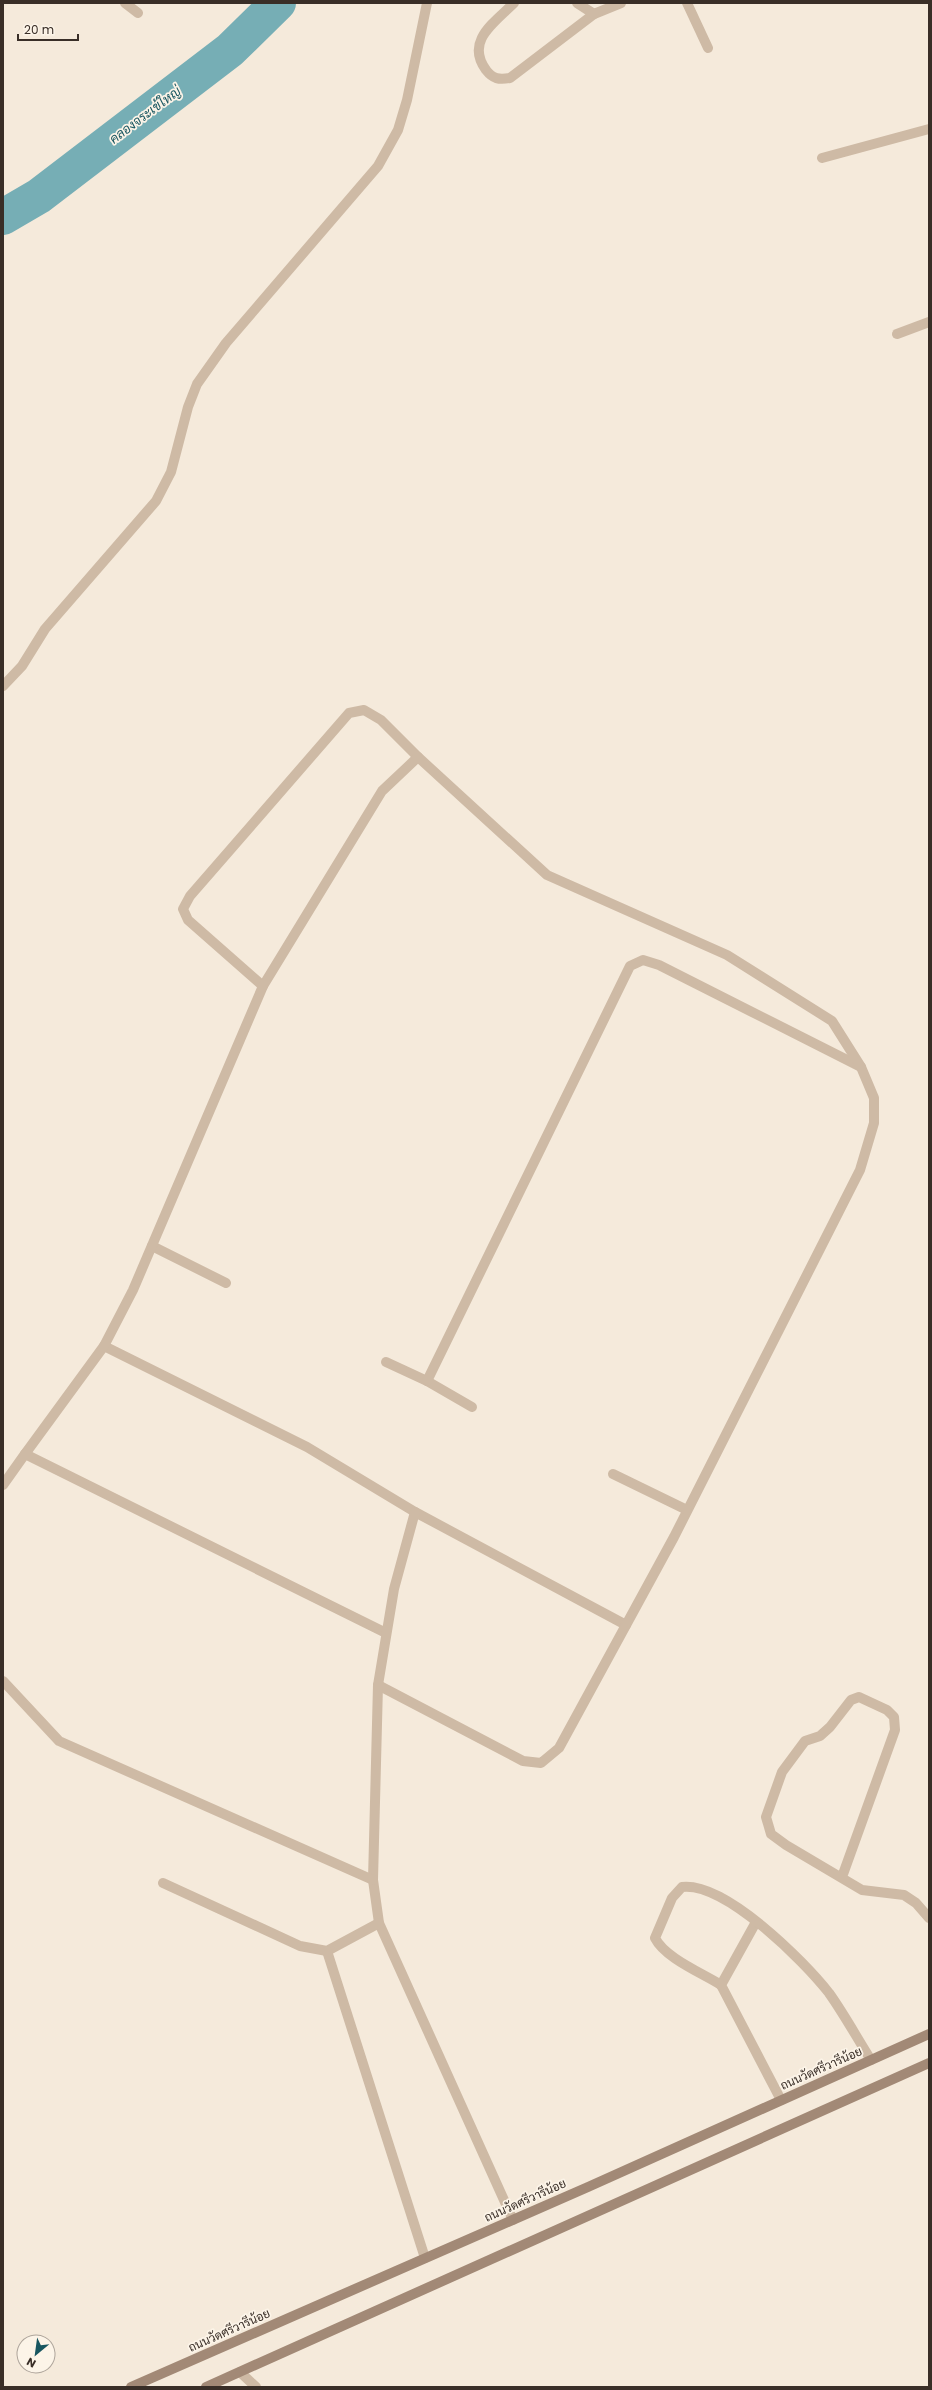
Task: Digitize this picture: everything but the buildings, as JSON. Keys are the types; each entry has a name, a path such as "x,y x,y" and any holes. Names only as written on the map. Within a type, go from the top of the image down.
{"main road":[{"name":"ถนนวัดศรีวารีน้อย","path":"131,2387 513,2220 929,2034"},
{"path":"206,2387 929,2063"}],"street":[{"path":"125,3 138,13"},
{"path":"3,686 22,666 45,629 156,501 170,472 188,406 197,384 226,343 378,166 398,130 405,108 427,3"},
{"path":"514,3 482,36 478,49 479,60 491,76 500,80 510,78 594,14 621,3"},
{"path":"577,3 594,14"},
{"path":"687,3 708,48"},
{"path":"822,158 929,129"},
{"path":"897,334 929,322"},
{"path":"263,986 188,920 183,909 190,896 349,713 364,710 381,720 547,875 727,955 832,1021 861,1067 874,1098 874,1123 860,1170 688,1510 560,1748 541,1763 523,1761 378,1685"},
{"path":"3,1485 104,1346 133,1290 263,986 382,791 418,756"},
{"path":"427,1381 630,966 643,960 659,964 861,1067"},
{"path":"152,1246 226,1283"},
{"path":"104,1346 307,1447 415,1512 626,1625"},
{"path":"386,1362 427,1381 472,1407"},
{"path":"25,1454 386,1633"},
{"path":"614,1474 688,1510"},
{"path":"415,1512 394,1589 378,1685 373,1880 379,1923 513,2220"},
{"path":"3,1681 59,1742 373,1880"},
{"path":"842,1877 895,1730 894,1718 887,1710 859,1697 851,1700 830,1727 820,1736 805,1741 782,1772 766,1817 772,1834 786,1845 862,1890 904,1895 916,1903 929,1918"},
{"path":"163,1883 300,1946 326,1951 379,1923"},
{"path":"781,2100 721,1985 669,1954 659,1945 655,1938 672,1898 682,1887 693,1886 704,1889 739,1908 804,1963 830,1994 871,2060"},
{"path":"721,1985 756,1922"},
{"path":"326,1951 425,2258"},
{"path":"240,2372 256,2387"}],"waterway":[{"name":"คลองจระเข้ใหญ่","path":"3,217 39,196 230,50 278,3"}]}
